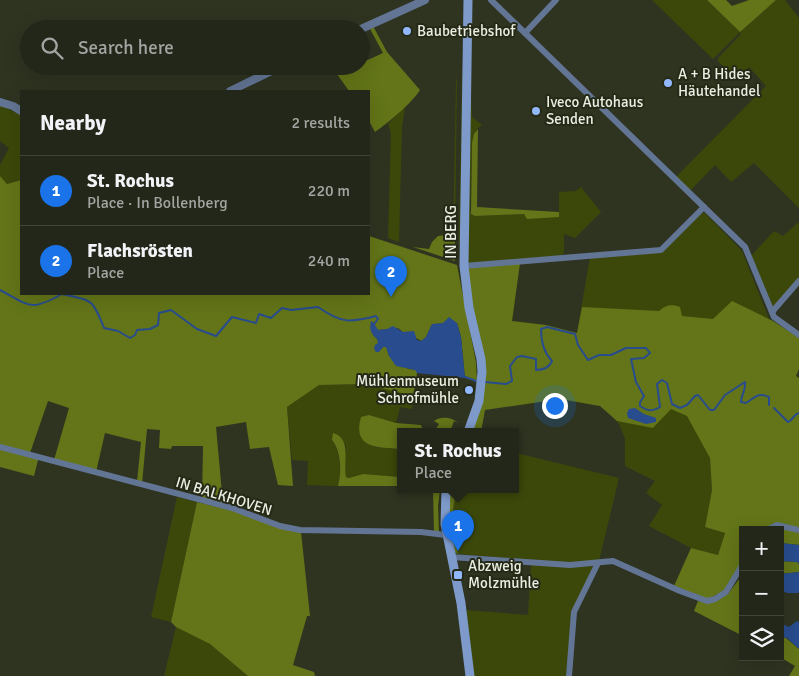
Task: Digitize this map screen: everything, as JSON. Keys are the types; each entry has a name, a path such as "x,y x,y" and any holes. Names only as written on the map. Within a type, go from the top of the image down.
{"main road":[{"name":"IN BERG","path":"464,266 468,0"},
{"path":"464,266 468,300 482,372 479,401 469,428"},
{"path":"446,493 444,511 446,535 461,603 470,676"}],"street":[{"path":"370,25 425,0"},
{"path":"491,0 745,247 772,312 777,320 799,334"},
{"path":"525,32 556,0"},
{"path":"232,90 263,75"},
{"path":"0,102 14,106 20,110"},
{"name":"IN BERG","path":"464,266 661,250 704,207"},
{"path":"772,312 799,281"},
{"name":"IN BALKHOVEN","path":"0,447 232,508 280,526 300,530 421,532 446,535"},
{"path":"784,527 799,530"},
{"path":"451,557 570,565 613,561 680,592 707,601 715,600 726,592 739,571"},
{"path":"569,676 574,612 598,563"}],"green space":[{"path":"652,0 707,0 740,32 713,59"},
{"path":"707,0 726,0 732,6 749,0 776,0 740,32"},
{"path":"776,0 785,0 799,18 799,208 754,163 731,182 715,165 690,191 676,177 766,86 749,67 736,79 718,61 718,58 741,34 740,32"},
{"path":"373,26 387,52 420,90 405,107 375,132 370,123 370,90 348,90 338,75 370,75 370,59 383,53 370,27"},
{"path":"459,70 457,78 455,237 453,235 456,81"},
{"path":"463,72 461,245 459,243"},
{"path":"469,95 471,95 472,117 482,125 477,129 472,143 471,214 475,216 524,214 559,216 559,192 576,191 581,187 601,212 575,238 564,234 564,253 560,257 469,264 466,255"},
{"path":"0,105 20,115 20,180 7,184 0,176 0,165 9,148 0,141"},
{"path":"405,106 402,127 399,242 388,238 391,133 388,124"},
{"path":"478,129 477,207 559,212 559,217 527,219 524,214 475,216 471,214 472,143 474,134"},
{"path":"0,176 7,184 20,180 20,295 370,295 370,236 457,265 476,362 477,382 465,378 461,337 457,323 432,324 422,341 398,328 378,330 373,335 377,339 381,350 383,347 386,347 389,356 408,369 416,370 413,396 366,384 319,385 287,407 293,486 278,485 269,447 250,449 246,422 216,427 223,504 202,500 203,446 172,446 171,449 159,448 160,430 147,429 142,484 137,482 141,442 105,433 96,472 54,460 69,408 48,401 30,453 39,456 34,476 0,467"},
{"path":"701,213 705,213 742,251 769,319 732,302 723,323 682,316 687,405 710,458 712,490 705,527 725,533 718,555 691,548 649,526 662,505 646,493 655,481 625,466 625,439 619,424 601,404 559,397 471,269 520,263 512,321 515,327 577,333 590,257 661,252"},
{"path":"799,222 799,279 775,306 772,305 751,256 774,231 783,236"},
{"path":"447,235 455,237 455,261 413,247 429,249 432,242 438,236"},
{"path":"520,263 512,321 546,325 577,333 582,307 659,311 666,306 674,306 680,307 682,316 713,319 732,301 773,321 799,338 799,369 796,376 799,378 799,528 781,523 769,526 739,526 739,567 725,590 708,599 674,586 691,548 718,555 725,533 705,527 712,490 710,458 687,416 671,409 653,428 617,421 600,406 560,399 485,410 482,428 473,428 484,393 466,274 468,268"},
{"path":"370,295 398,328 417,373 412,409 400,407 396,423 369,415 375,447 397,449 397,477 363,474 349,478 346,477 344,468 346,445 332,440 340,462 338,486 307,485 308,461 292,460 287,407 319,385 366,384"},
{"path":"369,415 396,423 421,425 422,428 397,428 397,449 383,448 364,441 360,435 359,427 361,417"},
{"path":"440,418 450,418 458,423 454,421 451,428 437,428 439,424 434,421"},
{"path":"333,433 343,440 345,445 346,477 349,478 363,474 397,477 397,486 338,486 340,462 332,440"},
{"path":"519,454 619,478 599,561 570,563 458,554 453,513 457,493 519,493"},
{"path":"433,493 440,493 439,531 434,531"},
{"path":"448,493 457,493 453,513 458,554 454,552 446,506"},
{"path":"177,497 197,502 171,622 151,617"},
{"path":"197,502 301,532 310,616 307,616 293,665 314,672 315,676 248,676 210,644 176,627 171,622"},
{"path":"784,529 799,533 799,545 784,543"},
{"path":"784,561 797,562 799,564 799,572 784,574"},
{"path":"531,564 592,566 593,568 572,611 566,676 474,676 465,610 528,615"},
{"path":"739,579 739,634 694,611 698,601 708,603 728,594"},
{"path":"176,627 210,644 248,676 164,676"},
{"path":"784,637 799,649 799,676 789,676 795,666 784,659"}],"water":[{"path":"449,317 457,323 461,337 465,378 417,373 415,370 396,366 389,356 386,347 383,347 379,352 376,352 374,349 378,343 371,331 371,321 378,330 393,326 403,332 414,331 417,340 421,341 426,337 432,324 443,323"},
{"path":"635,408 644,414 656,418 656,422 646,424 628,418 627,413 629,409"},
{"path":"784,543 799,545 799,564 797,562 784,561"},
{"path":"799,572 799,593 784,592 784,574"},
{"path":"797,621 799,622 799,649 784,637 784,625 789,627"}],"waterway":[{"path":"0,290 30,305 43,303 60,295"},
{"path":"66,295 90,302 97,311 104,328 118,331 130,338 135,335 137,330 150,329 158,325 159,313 171,310 197,329 216,336 232,317 256,323 259,314 271,318 282,308 291,310 318,307 339,319 346,320 359,320 376,316 378,319 374,324"},
{"path":"485,382 506,384 512,381 510,366 517,357 522,356 536,359 536,370 547,367 552,361 544,346 541,329 547,327 575,334 578,345 588,360 599,355 611,355 626,348 646,348 650,353 644,358 631,359 636,382 644,396 640,406 648,410 655,410 660,407 657,384 662,380 667,383 672,404 680,408 687,405 698,395 710,410 714,410 725,395 745,382 741,402 746,403 762,395 769,397 769,405"},
{"path":"463,376 476,381"},
{"path":"774,408 788,422 799,413"}],"place":[{"name":"Baubetriebshof","path":"407,31"},
{"name":"A + B Hides Häutehandel","path":"668,83"},
{"name":"Iveco Autohaus Senden","path":"536,111"},
{"name":"Flachsrösten","path":"391,297"},
{"name":"Mühlenmuseum Schrofmühle","path":"469,390"},
{"name":"St. Rochus","path":"458,551"},
{"name":"Abzweig Molzmühle","path":"458,575"}]}
